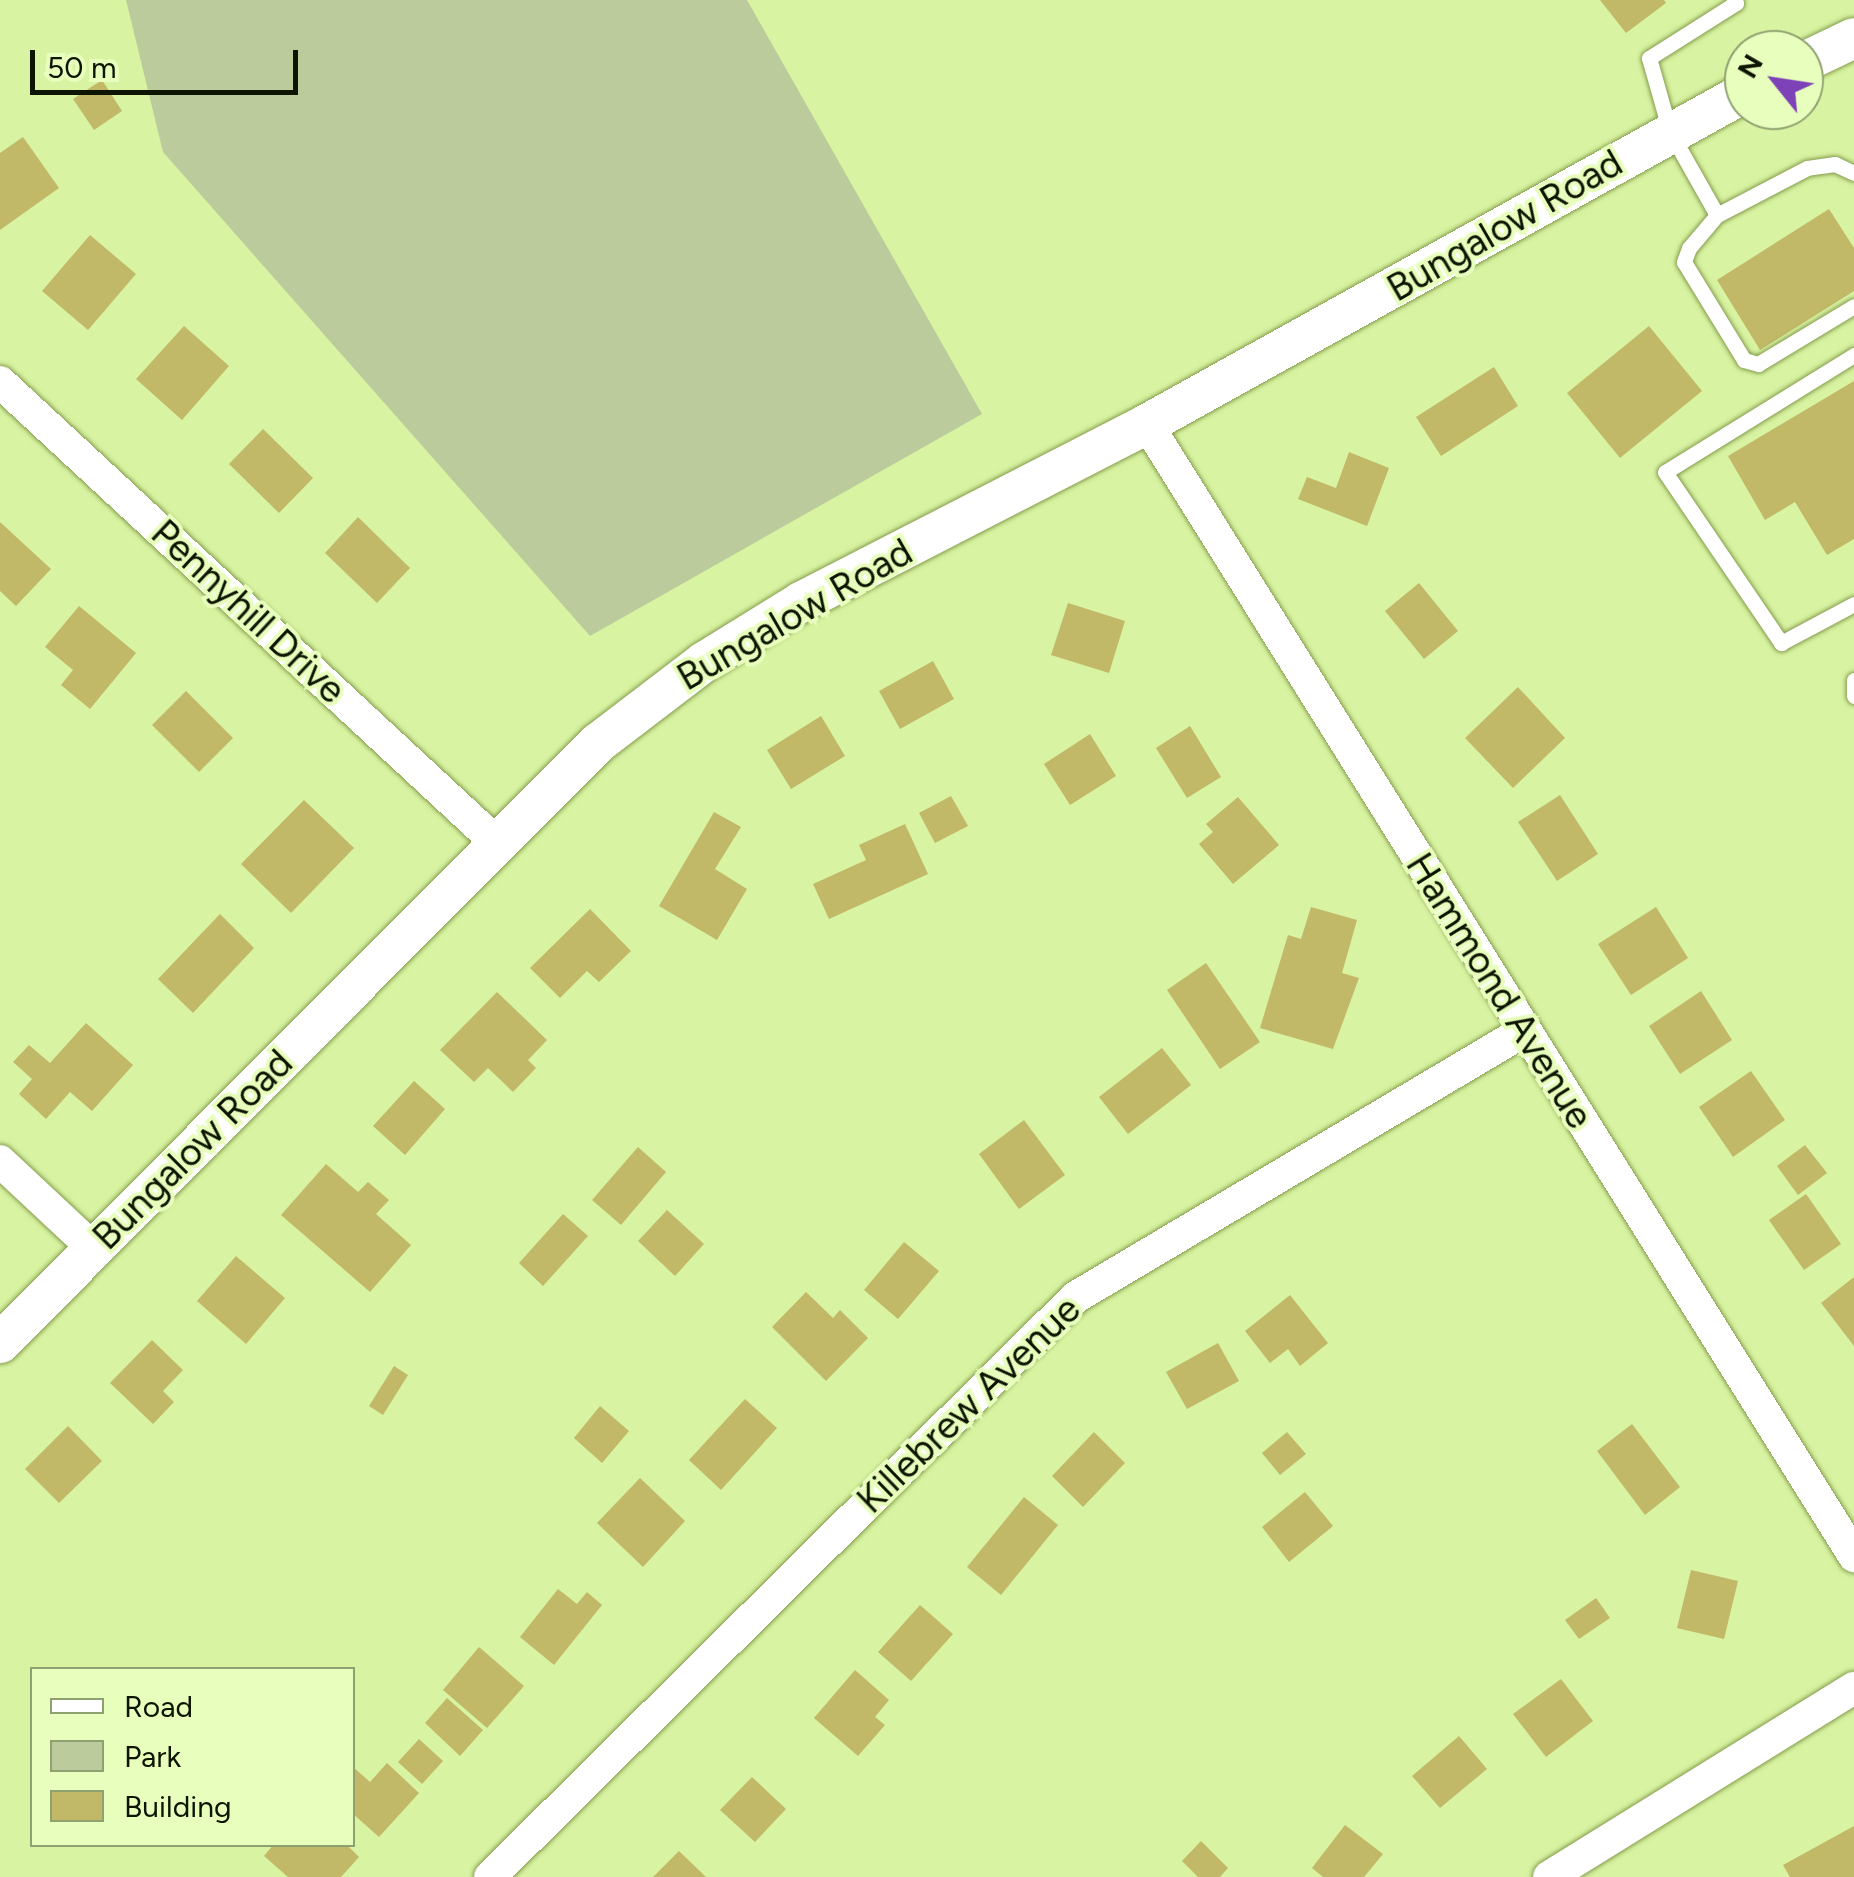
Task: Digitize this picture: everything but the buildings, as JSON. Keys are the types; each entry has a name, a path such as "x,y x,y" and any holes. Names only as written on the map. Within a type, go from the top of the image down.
{"street":[{"path":"1824,52 1854,38"},
{"name":"Bungalow Road","path":"0,1344 496,842 598,744 704,662 801,602 1147,424 1468,250 1724,104"},
{"name":"Pennyhill Drive","path":"0,382 496,842"},
{"name":"Hammond Avenue","path":"1147,424 1854,1556"},
{"name":"Killebrew Avenue","path":"490,1877 1076,1297 1524,1031"},
{"path":"0,1161 94,1249"},
{"path":"1550,1877 1854,1688"}],"lane":[{"path":"1707,0 1716,15"},
{"path":"1716,215 1670,132 1649,58 1736,3 1734,0"},
{"path":"1854,174 1836,164 1807,168 1716,215 1689,248 1684,262 1744,360 1758,364 1854,306"},
{"path":"1854,354 1665,472 1781,643 1854,604"},
{"path":"1854,680 1854,696"}],"green space":[{"path":"126,0 747,0 982,414 590,636 163,152"}]}
